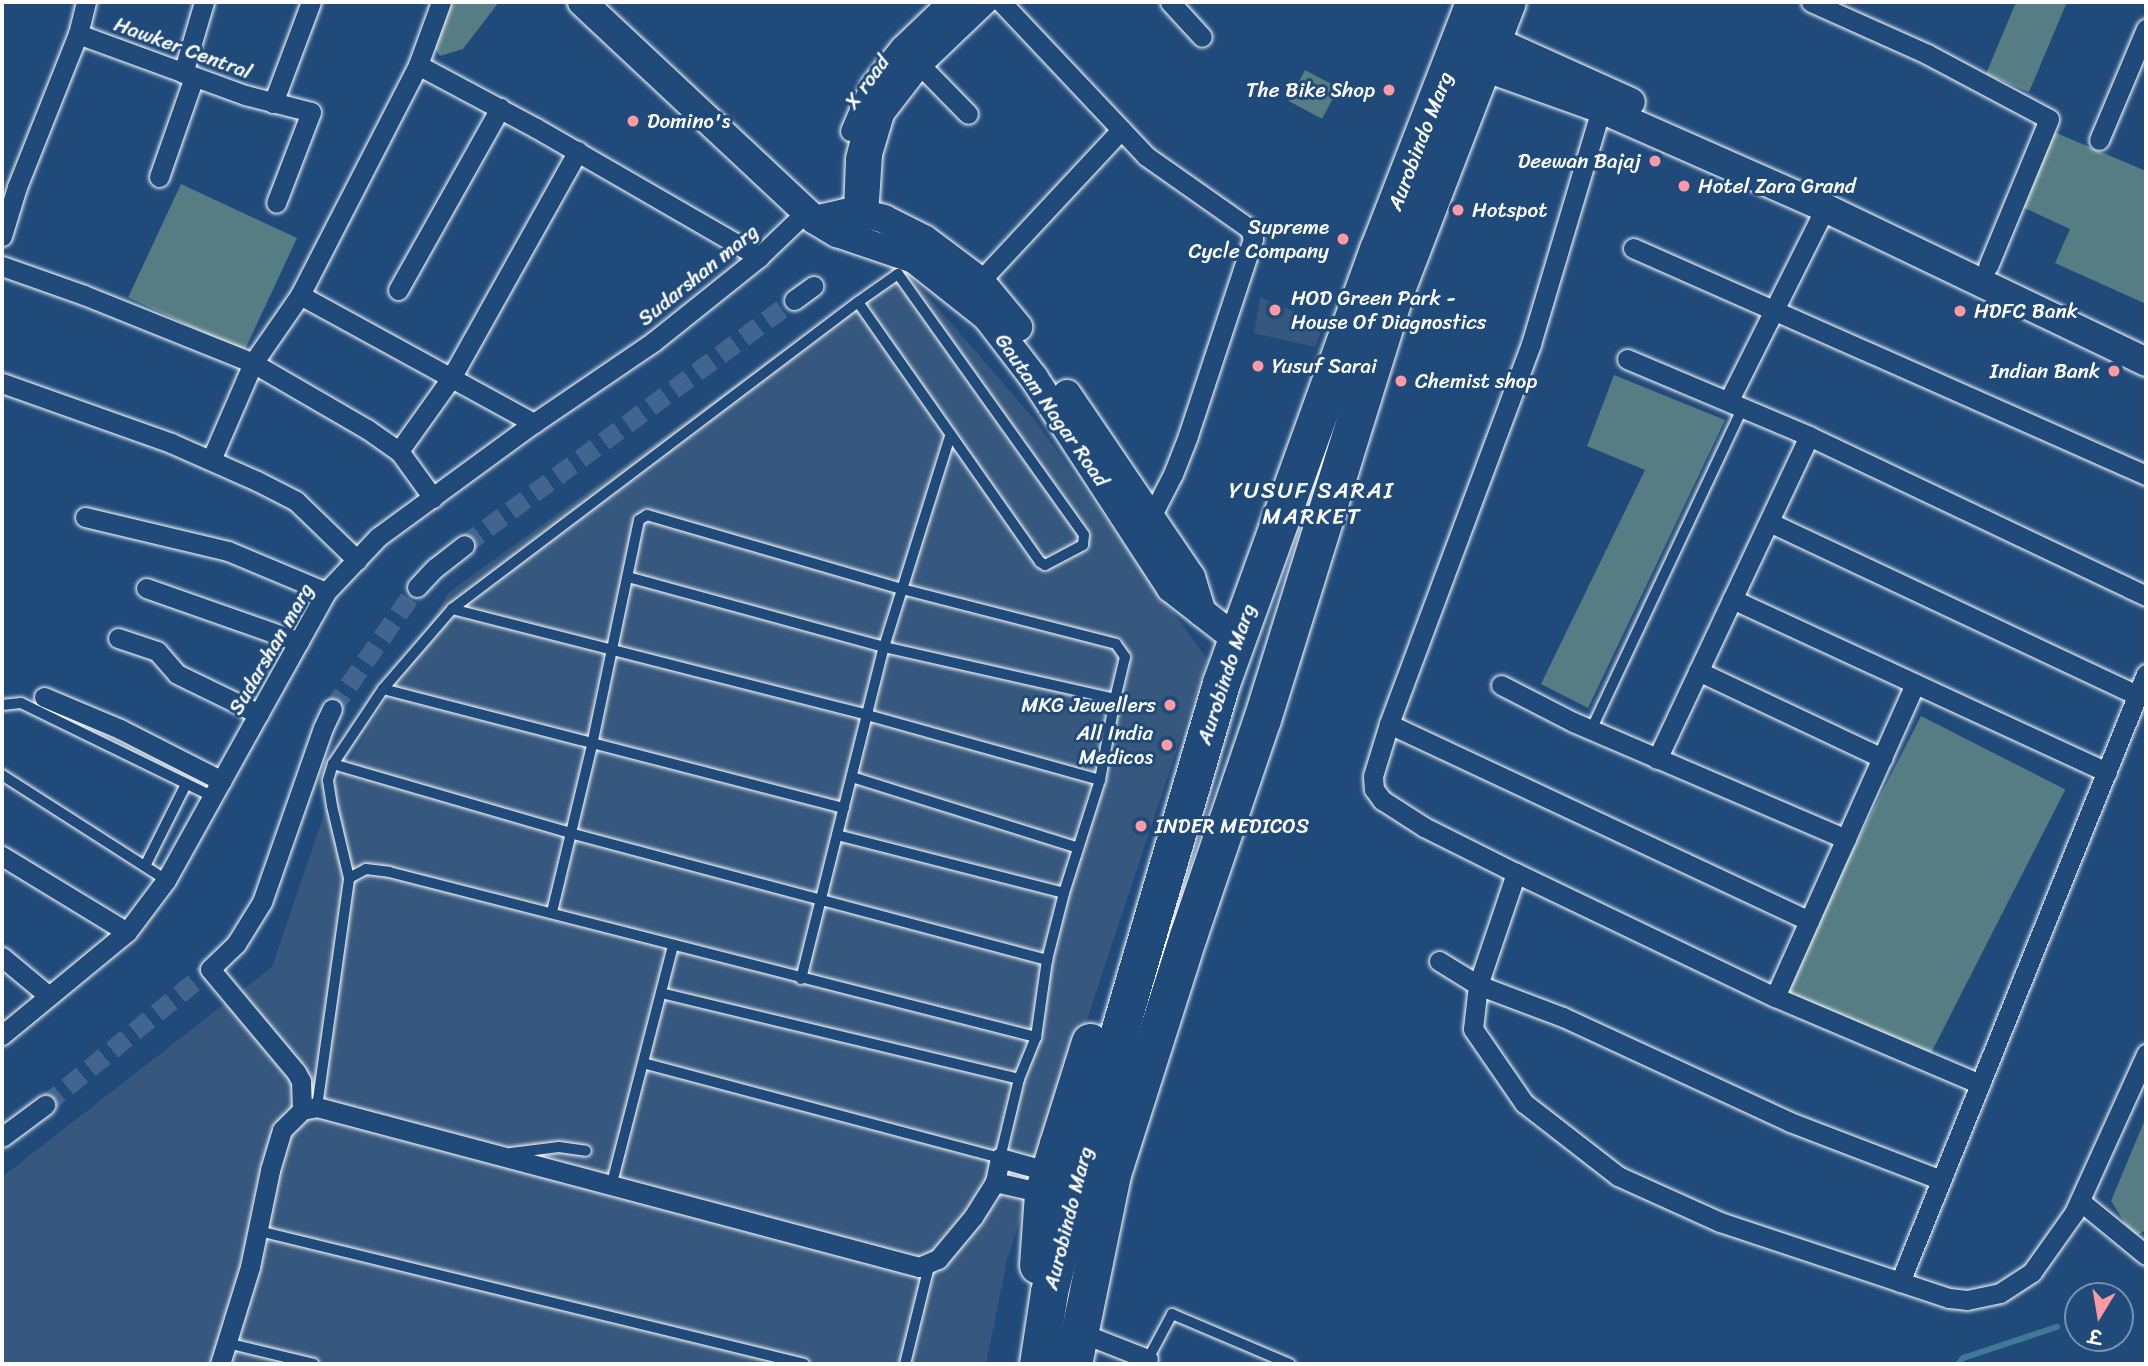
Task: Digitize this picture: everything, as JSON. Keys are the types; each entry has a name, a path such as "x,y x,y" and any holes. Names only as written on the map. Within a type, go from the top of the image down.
{"highway":[{"name":"Aurobindo Marg","path":"1038,1364 1049,1292 1095,1112 1215,702 1378,250 1474,2"},
{"name":"Aurobindo Marg","path":"1076,1348 1112,1174 1179,962 1262,719 1396,289 1507,2"},
{"path":"1049,1292 1036,1262 1050,1170 1184,744 1215,702"},
{"path":"1050,1170 1095,1112"}],"street":[{"path":"2,236 9,184 78,34 86,2"},
{"path":"159,177 189,75 204,2"},
{"path":"273,103 311,2"},
{"path":"211,460 253,363 300,295 418,65 441,2"},
{"name":"Gautam Nagar Road","path":"582,2 810,216 837,233 914,258 987,317 1034,379 1171,588 1236,639"},
{"path":"858,204 846,150 852,121 870,84 900,46 946,2"},
{"name":"X road","path":"858,204 863,125 890,83 966,2"},
{"path":"858,204 868,185 876,133 884,114 921,66 988,2"},
{"path":"1001,2 1146,156 1250,229 1254,239 1188,436 1173,474 1150,517"},
{"path":"1170,2 1202,37"},
{"path":"1811,2 1927,54 2049,119 1988,266"},
{"path":"2099,140 2146,29"},
{"name":"Hawker Central","path":"78,34 189,75 273,103 311,112 276,203"},
{"path":"1489,54 1601,109 1825,208 2146,362"},
{"path":"1489,54 1988,266 2146,342"},
{"path":"418,65 500,108 759,257"},
{"path":"921,66 968,114"},
{"path":"398,290 500,108"},
{"path":"1601,109 1531,344 1388,724 1373,775 1374,789 1382,800 1423,827 1516,873 1775,997 1980,1084"},
{"path":"980,281 1121,130"},
{"path":"399,451 451,378 578,152"},
{"path":"810,216 858,204 924,239 980,281 1053,374 1191,577 1202,612"},
{"path":"1736,403 1773,311 1825,208"},
{"name":"Sudarshan marg","path":"2,1035 127,932 166,880 326,593 378,537 534,423 653,342 810,216"},
{"path":"1633,247 2146,475"},
{"path":"2,266 84,295 253,363 367,429 399,451 433,498"},
{"path":"794,300 813,286"},
{"path":"300,295 534,423"},
{"path":"1627,359 1809,436 2146,596"},
{"path":"2,383 171,443 296,500 358,560"},
{"path":"1657,759 1809,436"},
{"path":"85,517 228,551 326,593"},
{"path":"1769,522 2137,695"},
{"path":"417,587 435,568 464,545"},
{"path":"146,589 299,642"},
{"path":"1732,599 2106,772"},
{"path":"118,638 157,651 177,674 259,715"},
{"path":"1698,671 1882,758"},
{"path":"1900,1282 2146,674"},
{"path":"1775,997 1915,684"},
{"path":"1501,685 1591,730 1846,839"},
{"path":"44,698 120,729 218,789"},
{"path":"309,1109 296,1072 210,969 236,944 262,902 332,709"},
{"path":"1388,724 1809,921"},
{"path":"2,856 127,932"},
{"path":"1516,873 1478,985 1473,1030 1524,1103 1618,1176 1720,1222 1950,1298 1967,1300 2000,1293 2032,1272 2064,1229 2080,1201 2146,1054"},
{"path":"2,957 49,996"},
{"path":"1439,961 1478,985 1563,1017 1790,1122 1941,1180"},
{"path":"2,1137 45,1105"},
{"path":"309,1109 612,1183 919,1267 929,1266 946,1251 995,1182 1000,1158 1050,1170"},
{"path":"220,1364 259,1231 270,1170 282,1130 309,1109"},
{"path":"995,1182 1050,1170"},
{"path":"2080,1201 2146,1255"},
{"path":"1076,1348 1151,1362"}],"lane":[{"path":"309,1109 349,878 328,779 333,764 383,690 452,610 858,302 898,275 1084,535 1083,545 1045,565 1040,562 858,302"},
{"path":"1591,730 1736,403"},
{"path":"801,979 884,647 950,436"},
{"path":"552,912 592,745 639,520 650,515 902,589 1116,643 1125,657 1100,780 1064,893 1047,960 1036,1037 1019,1079 1000,1158 643,1063"},
{"path":"628,577 884,647 1115,699"},
{"path":"452,610 867,715 1100,780"},
{"path":"383,690 844,808"},
{"path":"2,705 21,703 186,784 218,789"},
{"path":"333,764 570,833 1047,960"},
{"path":"2,775 166,880"},
{"path":"852,777 1078,848"},
{"path":"145,866 186,784"},
{"path":"837,835 1064,893"},
{"path":"349,878 366,869 389,872 1036,1037"},
{"path":"612,1183 673,945"},
{"path":"661,993 1019,1079"},
{"path":"492,1155 559,1147 586,1151"},
{"path":"259,1231 804,1364"},
{"path":"905,1364 929,1266"},
{"path":"1151,1362 1172,1314 1290,1364"},
{"path":"227,1343 314,1364"}],"shaded area":[{"path":"901,265 1034,419 1207,659 1007,1260 986,1364 2,1364 2,1177 272,967 332,791 448,593"},
{"name":"HOD Green Park - House Of Diagnostics","path":"1260,297 1324,324 1315,347 1254,333"}],"green space":[{"path":"443,2 499,2 463,49 440,56 424,32"},
{"path":"2016,2 2067,2 2029,92 1986,74"},
{"path":"1305,70 1339,88 1322,119 1289,101"},
{"path":"2054,132 2146,171 2146,304 2055,263 2070,229 2016,204"},
{"path":"181,184 297,238 244,351 128,297"},
{"path":"1614,375 1725,420 1588,708 1541,684 1645,470 1587,446"},
{"path":"1921,716 2065,790 1923,1069 1778,996"},
{"path":"2146,1117 2146,1230 2134,1237 2111,1201"}],"waterway":[{"path":"1958,1364 1963,1358 2057,1327"}],"tunnel":[{"path":"464,545 794,300"},
{"path":"332,709 417,587"},
{"path":"45,1105 210,969"}],"place":[{"name":"The Bike Shop","path":"1389,90"},
{"name":"Domino's","path":"633,121"},
{"name":"Deewan Bajaj","path":"1655,161"},
{"name":"Hotel Zara Grand","path":"1684,186"},
{"name":"Hotspot","path":"1458,210"},
{"name":"Supreme Cycle Company","path":"1343,239"},
{"name":"HOD Green Park - House Of Diagnostics","path":"1275,310"},
{"name":"HDFC Bank","path":"1960,311"},
{"name":"Yusuf Sarai","path":"1258,366"},
{"name":"Indian Bank","path":"2114,371"},
{"name":"Chemist shop","path":"1401,381"},
{"name":"MKG Jewellers","path":"1170,705"},
{"name":"All India Medicos","path":"1167,745"},
{"name":"INDER MEDICOS","path":"1141,826"}],"district":[{"name":"YUSUF SARAI MARKET","path":"1312,504"}]}
